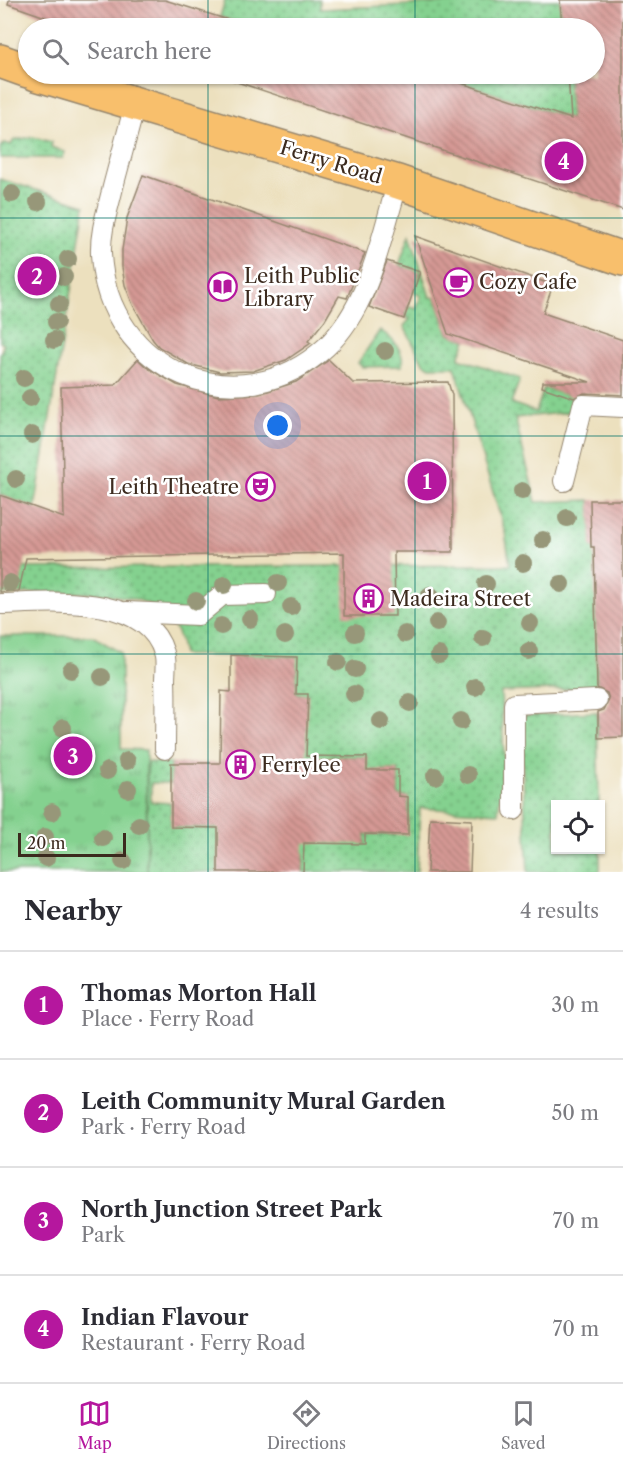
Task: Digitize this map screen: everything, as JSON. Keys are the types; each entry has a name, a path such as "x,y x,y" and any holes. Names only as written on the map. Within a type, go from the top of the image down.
{"main road":[{"path":"0,61 18,67"},
{"name":"Ferry Road","path":"69,84 398,182 623,259"}],"lane":[{"path":"135,104 104,223 101,255 104,275 120,320 132,337 169,370 193,379 225,386 280,377 305,363 327,346 343,327 364,288 398,182"},
{"path":"564,481 583,405 623,407"},
{"path":"0,604 78,603 120,611 198,615 222,595 266,594"},
{"path":"120,611 142,622 157,636 165,654 165,749"},
{"path":"514,810 514,704 597,700"}],"green space":[{"path":"225,0 320,0 320,9 560,0 561,18 223,18 220,17"},
{"path":"464,84 569,84 571,119"},
{"path":"33,137 52,142 51,147 65,152 63,158 0,158 0,147 5,143 11,145 14,140"},
{"path":"0,179 85,205 35,508 0,495 0,354 4,344 0,342"},
{"path":"410,234 430,297 436,298 448,334 466,340 459,358 520,379 511,403 536,412 544,388 576,398 571,412 515,418 536,502 590,500 592,547 595,547 597,688 501,692 504,760 498,813 420,808 417,872 303,872 304,856 291,832 365,844 365,834 395,835 408,824 408,797 398,796 398,770 367,770 367,757 330,756 329,768 295,753 307,694 296,694 296,657 183,655 170,619 160,610 146,603 127,598 83,593 0,594 0,568 510,565 505,532 455,367 430,367 423,363 404,326 410,319 405,317 409,306 416,309 421,296 413,292 420,273 399,265"},
{"path":"380,330 397,345 402,355 402,366 362,367 358,363"},
{"path":"0,636 93,636 121,653 121,749 146,750 147,872 0,872"},
{"path":"597,712 599,800 551,800 551,854 600,854 600,872 528,872 520,716"},
{"path":"147,762 171,763 171,783 151,783 151,802 171,803 171,827 227,828 218,852 218,872 147,872"}],"building":[{"path":"9,0 165,0 222,18 48,18 8,4"},
{"path":"560,0 623,0 623,210 243,84 464,84 571,119 569,84 605,84 605,18 561,18"},
{"path":"143,175 365,253 347,298 339,296 325,320 308,341 311,343 286,360 253,371 220,372 188,364 159,347 133,305 125,285 122,267 127,218"},
{"path":"415,236 553,285 543,313 623,340 623,395 584,393 574,398 542,387 543,382 590,382 448,334"},
{"path":"387,261 420,272 404,319 369,307"},
{"name":"Leith Theatre","path":"138,359 146,367 177,385 218,396 259,394 296,382 329,360 353,383 448,382 452,395 453,552 394,552 395,616 344,616 344,553 26,558 19,591 0,592 0,495 64,518 61,387 115,385"},
{"path":"590,500 623,500 623,737 598,738 598,712 604,710 609,700 607,693 597,688 594,547 591,547"},
{"name":"Ferrylee","path":"231,655 297,657 296,694 308,694 306,756 367,757 367,770 398,770 398,796 408,797 408,835 365,834 365,844 304,843 303,872 218,872 218,828 171,827 171,763 220,763 221,691 231,692"},
{"path":"430,818 472,820 470,872 427,872"}],"place":[{"name":"Indian Flavour","path":"564,161"},
{"name":"Leith Community Mural Garden","path":"37,276"},
{"name":"Cozy Cafe","path":"458,282"},
{"name":"Leith Public Library","path":"223,287"},
{"name":"Thomas Morton Hall","path":"427,481"},
{"name":"Leith Theatre","path":"260,487"},
{"name":"Madeira Street","path":"369,599"},
{"name":"North Junction Street Park","path":"73,756"},
{"name":"Ferrylee","path":"240,765"}]}
